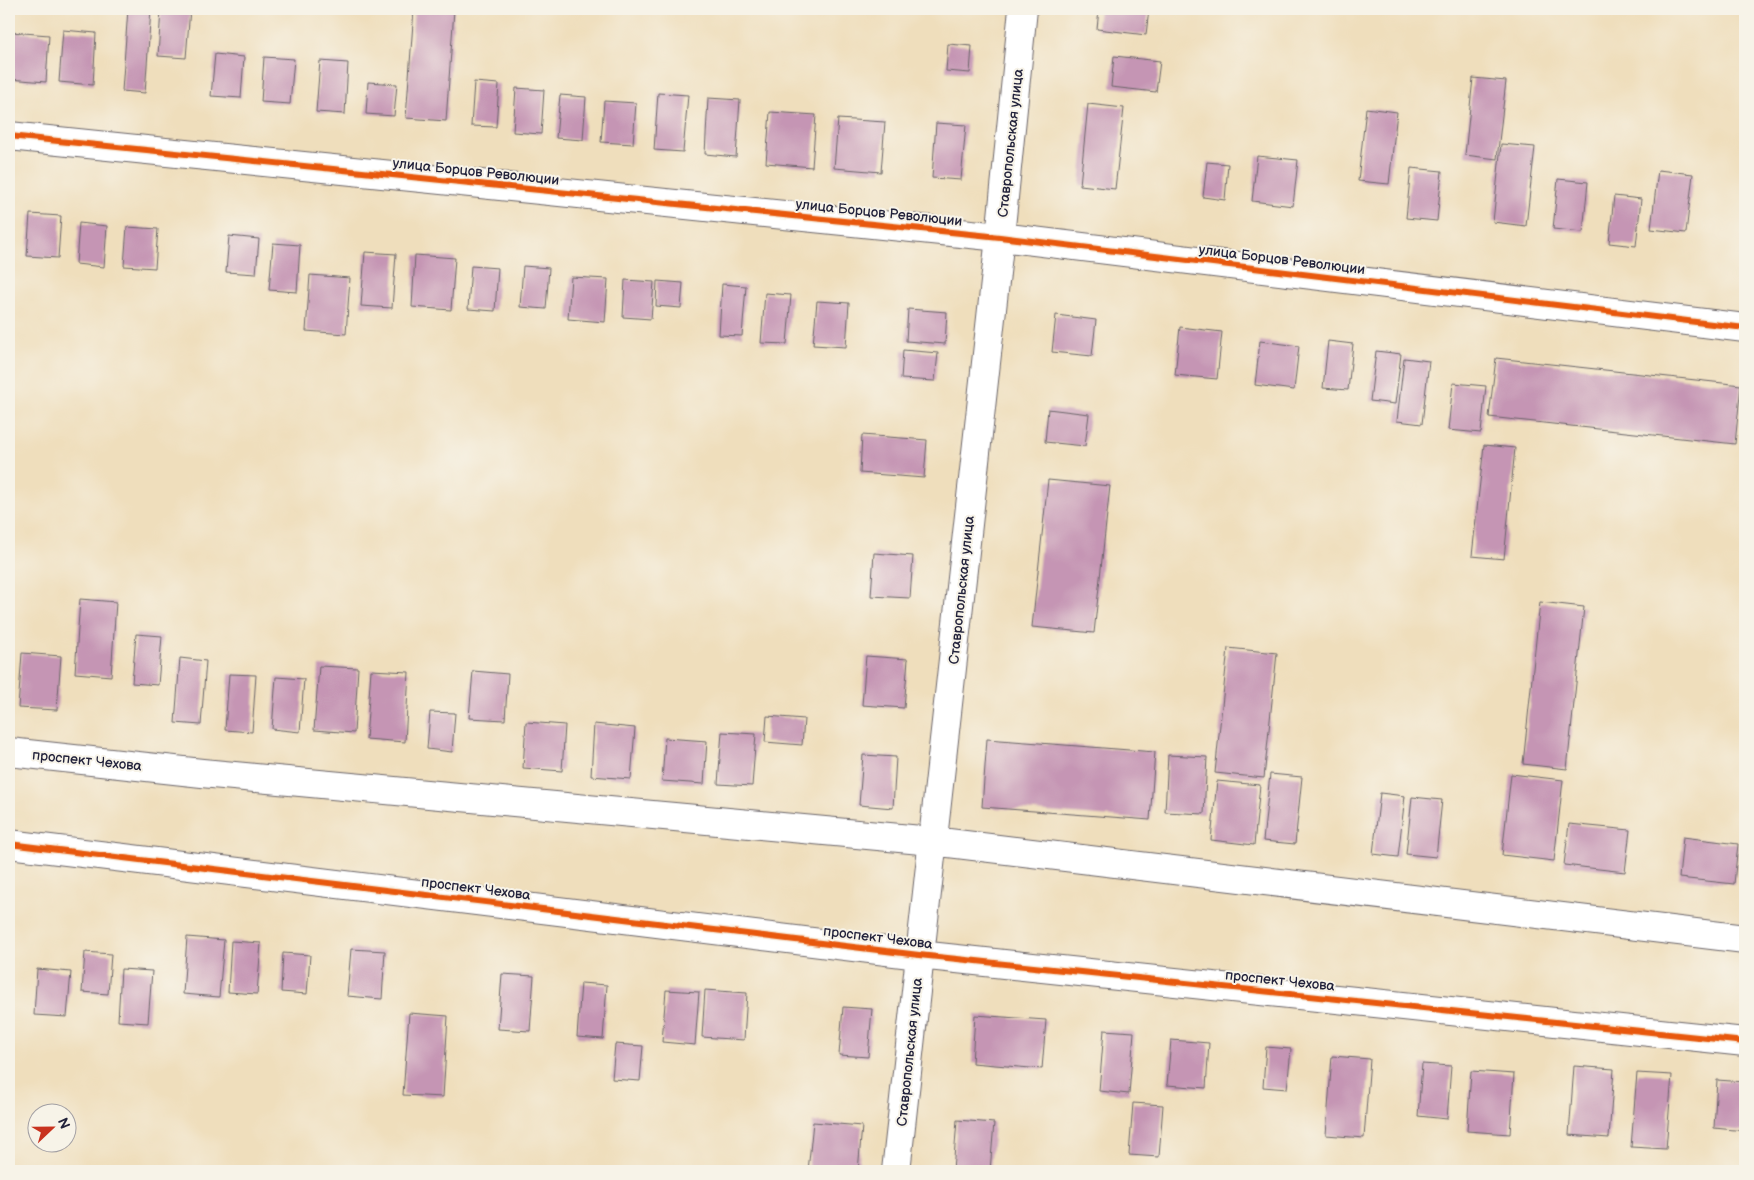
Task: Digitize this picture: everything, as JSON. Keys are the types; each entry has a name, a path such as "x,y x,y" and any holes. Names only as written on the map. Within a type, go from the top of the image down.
{"street":[{"name":"Ставропольская улица","path":"896,1171 1000,238 1023,9"},
{"name":"улица Борцов Революции","path":"9,136 1000,238 1745,328"},
{"name":"проспект Чехова","path":"9,752 212,774 932,841 1745,939"},
{"name":"проспект Чехова","path":"9,844 919,955 1745,1042"}],"building":[{"path":"128,9 151,9 145,93 122,91"},
{"path":"161,9 190,9 186,58 158,56"},
{"path":"414,9 454,10 446,121 406,118"},
{"path":"975,9 975,12 951,10"},
{"path":"1099,9 1149,9 1146,35 1097,29"},
{"path":"63,30 96,33 93,85 59,82"},
{"path":"11,32 49,35 46,82 9,79"},
{"path":"948,44 972,46 970,73 946,71"},
{"path":"215,54 244,57 241,98 211,96"},
{"path":"1114,56 1160,61 1156,92 1111,87"},
{"path":"264,57 294,59 290,104 261,102"},
{"path":"320,61 348,63 345,114 316,112"},
{"path":"1473,78 1506,81 1497,159 1465,155"},
{"path":"368,82 397,84 394,116 366,114"},
{"path":"474,82 499,84 496,127 471,126"},
{"path":"516,88 544,90 541,134 513,132"},
{"path":"658,93 688,95 683,152 654,150"},
{"path":"560,95 586,97 583,140 556,138"},
{"path":"708,98 740,100 736,157 705,154"},
{"path":"604,101 636,103 633,144 601,142"},
{"path":"1088,104 1124,108 1115,189 1080,185"},
{"path":"1366,108 1397,112 1389,184 1358,181"},
{"path":"770,112 816,115 812,167 766,163"},
{"path":"838,119 885,122 881,172 834,168"},
{"path":"936,123 966,125 961,180 932,178"},
{"path":"1501,144 1535,147 1526,226 1493,222"},
{"path":"1257,156 1298,160 1293,206 1252,201"},
{"path":"1207,162 1228,164 1225,200 1203,197"},
{"path":"1411,168 1442,171 1437,221 1406,218"},
{"path":"1658,170 1693,174 1686,233 1651,229"},
{"path":"1558,179 1588,182 1583,232 1553,229"},
{"path":"1614,196 1641,199 1636,246 1609,243"},
{"path":"30,214 61,216 58,258 27,256"},
{"path":"79,223 107,226 104,267 76,264"},
{"path":"127,227 158,229 155,268 124,266"},
{"path":"229,236 259,239 256,274 226,272"},
{"path":"273,243 300,245 297,292 269,290"},
{"path":"365,252 396,254 392,308 361,306"},
{"path":"415,255 455,258 451,310 412,307"},
{"path":"471,266 498,268 495,311 468,309"},
{"path":"523,266 549,268 546,309 520,307"},
{"path":"310,275 350,278 346,334 306,331"},
{"path":"571,277 608,279 605,322 568,319"},
{"path":"625,280 654,282 651,319 623,317"},
{"path":"657,281 683,283 681,308 656,306"},
{"path":"722,284 746,286 742,336 719,335"},
{"path":"765,293 791,295 787,344 761,343"},
{"path":"817,301 849,303 846,347 813,345"},
{"path":"908,309 947,312 945,344 906,341"},
{"path":"1056,315 1096,320 1092,356 1052,352"},
{"path":"1180,327 1222,332 1217,379 1175,375"},
{"path":"1260,341 1299,346 1294,390 1255,385"},
{"path":"1328,341 1353,344 1348,390 1323,388"},
{"path":"903,350 938,353 935,381 901,379"},
{"path":"1376,351 1401,354 1395,404 1370,401"},
{"path":"1404,358 1429,361 1422,424 1397,421"},
{"path":"1496,358 1741,385 1735,444 1489,417"},
{"path":"1453,383 1486,386 1481,433 1448,430"},
{"path":"1048,409 1089,414 1085,446 1045,442"},
{"path":"862,435 927,440 924,478 860,473"},
{"path":"1484,445 1515,448 1504,559 1472,556"},
{"path":"1048,480 1110,486 1094,633 1032,627"},
{"path":"874,553 913,556 910,598 871,596"},
{"path":"80,599 116,602 111,676 75,673"},
{"path":"1540,602 1584,607 1567,769 1523,764"},
{"path":"136,634 162,636 158,685 132,683"},
{"path":"1228,648 1277,653 1264,778 1215,773"},
{"path":"22,653 61,656 57,710 18,708"},
{"path":"866,656 908,659 904,708 862,705"},
{"path":"180,658 206,661 201,725 175,723"},
{"path":"319,666 358,668 354,733 314,730"},
{"path":"371,670 409,672 405,742 366,739"},
{"path":"473,671 508,674 505,720 469,718"},
{"path":"229,674 256,675 252,732 225,730"},
{"path":"276,677 304,679 300,732 272,729"},
{"path":"430,712 455,713 452,752 427,749"},
{"path":"767,716 804,719 802,745 765,742"},
{"path":"526,722 565,725 562,771 523,768"},
{"path":"594,724 635,728 631,779 591,776"},
{"path":"722,732 756,734 752,786 718,784"},
{"path":"665,738 707,741 704,784 662,781"},
{"path":"987,739 1155,752 1150,820 982,807"},
{"path":"863,755 896,757 893,808 859,805"},
{"path":"1168,755 1207,757 1204,814 1165,812"},
{"path":"1270,774 1302,777 1295,844 1263,841"},
{"path":"1511,774 1563,780 1554,861 1502,855"},
{"path":"1217,781 1260,785 1254,845 1211,840"},
{"path":"1380,793 1405,796 1398,857 1373,854"},
{"path":"1412,797 1442,800 1436,857 1406,854"},
{"path":"1569,824 1630,830 1625,872 1564,865"},
{"path":"1683,837 1738,844 1734,884 1679,878"},
{"path":"1744,861 1745,885 1741,885"},
{"path":"187,937 224,940 219,997 183,994"},
{"path":"231,941 261,943 257,994 228,992"},
{"path":"351,949 385,951 382,999 347,996"},
{"path":"85,952 111,954 108,994 82,992"},
{"path":"283,953 310,955 307,994 281,992"},
{"path":"37,969 71,972 67,1017 34,1015"},
{"path":"121,969 152,971 148,1023 118,1021"},
{"path":"502,974 534,976 530,1031 498,1029"},
{"path":"581,983 607,985 603,1039 577,1037"},
{"path":"666,990 699,992 695,1045 662,1042"},
{"path":"705,990 747,993 744,1040 702,1037"},
{"path":"843,1007 872,1009 868,1057 839,1055"},
{"path":"409,1013 448,1016 443,1097 403,1095"},
{"path":"975,1015 1046,1020 1042,1069 972,1063"},
{"path":"1104,1030 1134,1032 1129,1094 1099,1091"},
{"path":"1171,1040 1209,1043 1206,1088 1167,1085"},
{"path":"615,1044 643,1046 640,1081 612,1079"},
{"path":"1266,1047 1291,1049 1287,1089 1263,1087"},
{"path":"1332,1056 1370,1059 1364,1138 1326,1135"},
{"path":"1422,1064 1451,1066 1447,1119 1418,1116"},
{"path":"1574,1066 1614,1069 1609,1138 1569,1135"},
{"path":"1471,1071 1514,1074 1510,1134 1467,1131"},
{"path":"1637,1073 1672,1075 1666,1149 1631,1147"},
{"path":"1717,1080 1745,1082 1745,1131 1714,1128"},
{"path":"1133,1103 1163,1105 1159,1157 1129,1155"},
{"path":"957,1120 994,1123 990,1171 953,1171"},
{"path":"813,1122 862,1126 858,1171 808,1171"}],"cycle path":[{"path":"9,136 1000,237 1745,328"},
{"path":"9,844 919,955 1745,1042"}]}
